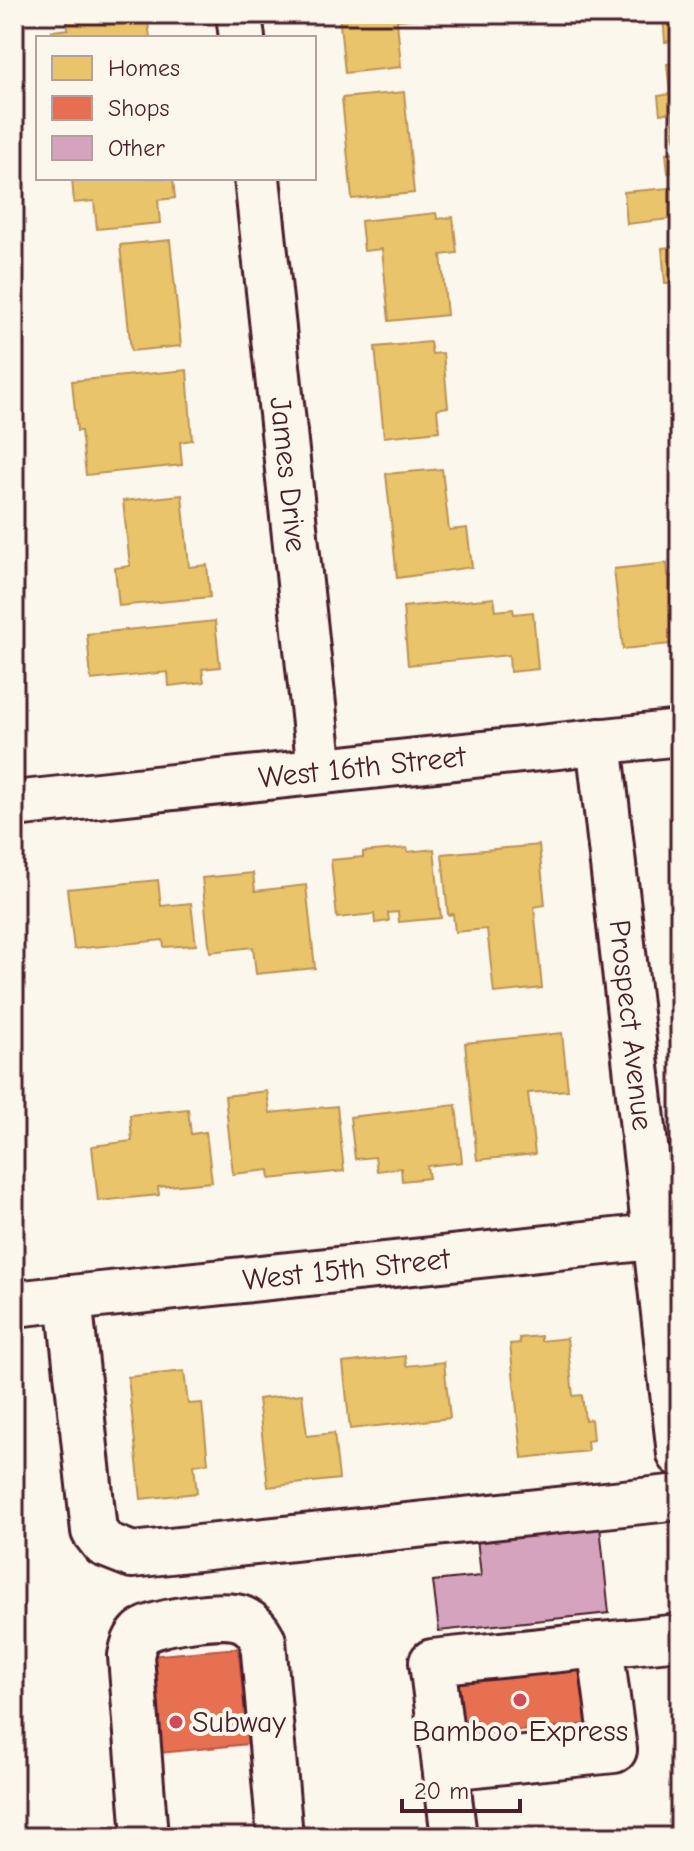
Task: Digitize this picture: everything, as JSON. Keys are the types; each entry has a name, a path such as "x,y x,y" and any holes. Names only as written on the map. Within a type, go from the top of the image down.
{"street":[{"path":"239,14 242,36"},
{"name":"James Drive","path":"257,180 320,771"},
{"name":"West 16th Street","path":"29,802 680,733"},
{"name":"Prospect Avenue","path":"599,741 668,1235 680,1454"},
{"name":"West 15th Street","path":"14,1304 668,1235"},
{"path":"69,1298 94,1531 104,1544 132,1555 680,1497"},
{"path":"145,1837 131,1656 134,1644 138,1636 159,1623 237,1617 250,1623 263,1641 280,1837"},
{"path":"454,1837 432,1662 680,1637"},
{"path":"446,1767 614,1750 600,1645"}],"building: Homes":[{"path":"67,14 147,14 150,36 53,36 52,31 68,29"},
{"path":"339,14 420,14 421,18 397,20 401,67 345,73"},
{"path":"663,14 680,14 680,40 665,42"},
{"path":"680,63 680,171 668,173 666,153 676,152 672,112 660,114 658,96 670,94 667,64"},
{"path":"404,92 414,193 352,199 342,98"},
{"path":"72,180 173,180 175,198 158,200 160,223 97,229 94,201 74,203"},
{"path":"680,187 680,236 678,218 627,224 624,192"},
{"path":"436,213 437,219 453,217 457,253 441,255 447,315 389,321 382,249 364,251 361,221"},
{"path":"170,240 181,346 131,351 120,245"},
{"path":"680,246 680,282 665,283 662,248"},
{"path":"430,342 432,354 443,353 448,407 437,409 439,431 384,437 375,347"},
{"path":"187,370 192,440 180,442 182,465 86,475 81,431 77,431 72,381"},
{"path":"442,469 449,530 467,528 472,567 397,578 386,474"},
{"path":"182,495 189,567 207,565 210,597 119,606 115,568 130,566 123,501"},
{"path":"667,563 668,576 680,575 680,643 623,649 614,569"},
{"path":"494,598 496,611 513,609 514,614 533,612 538,669 510,672 509,655 408,665 403,607"},
{"path":"215,621 220,667 202,669 204,682 169,686 168,672 91,680 87,634"},
{"path":"539,845 545,905 534,907 542,988 494,993 487,929 455,932 453,914 448,915 442,854"},
{"path":"407,848 408,852 434,849 441,918 399,922 398,912 388,913 389,921 375,923 374,914 337,918 331,860 363,857 363,852"},
{"path":"253,873 255,891 306,885 315,968 256,974 253,947 210,952 202,878"},
{"path":"158,880 161,906 191,903 196,945 164,947 163,940 74,949 67,889"},
{"path":"562,1033 568,1090 528,1093 535,1154 477,1160 465,1043"},
{"path":"267,1091 270,1113 337,1106 344,1171 270,1179 269,1170 233,1174 225,1096"},
{"path":"456,1105 462,1162 427,1166 429,1178 402,1181 401,1168 377,1171 375,1157 355,1159 350,1117"},
{"path":"188,1109 191,1134 206,1132 212,1182 158,1187 159,1195 98,1201 92,1146 132,1141 130,1115"},
{"path":"541,1336 541,1341 567,1338 573,1396 582,1395 585,1420 591,1419 593,1440 587,1441 588,1451 522,1458 510,1344 520,1343 519,1338"},
{"path":"405,1356 406,1366 444,1362 450,1418 350,1429 343,1363"},
{"path":"184,1371 188,1404 202,1403 208,1463 194,1465 197,1493 141,1499 128,1377"},
{"path":"302,1394 307,1436 334,1433 339,1479 268,1487 258,1399"}],"building: Shops":[{"path":"238,1648 248,1744 160,1753 149,1656"},
{"path":"587,1670 592,1724 454,1737 448,1684"}],"building: Other":[{"path":"600,1526 609,1613 439,1631 433,1581 481,1576 477,1538"}],"place":[{"name":"Bamboo Express","path":"520,1700"},
{"name":"Subway","path":"176,1722"}]}
